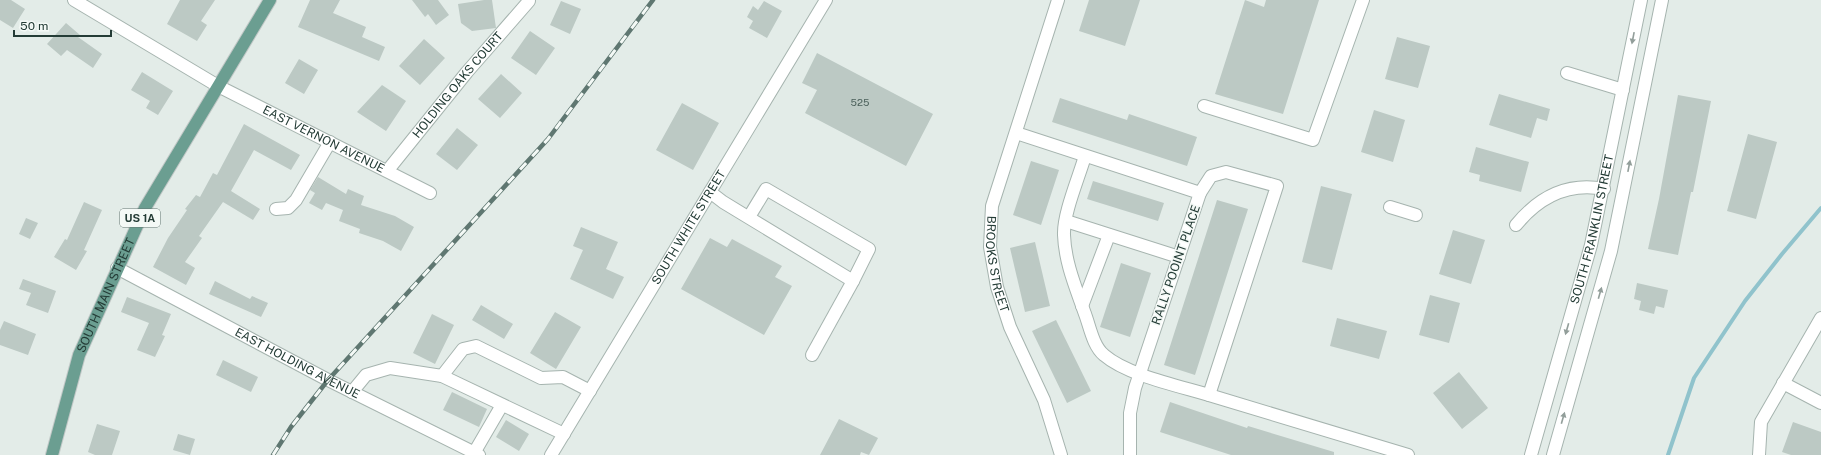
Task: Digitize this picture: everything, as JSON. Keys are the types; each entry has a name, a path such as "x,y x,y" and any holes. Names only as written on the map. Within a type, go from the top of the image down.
{"main road":[{"name":"SOUTH MAIN STREET","path":"52,455 79,355 145,208 270,0"}],"street":[{"name":"EAST VERNON AVENUE","path":"74,0 218,86 388,170 430,193"},
{"name":"SOUTH WHITE STREET","path":"551,455 826,0"},
{"name":"BROOKS STREET","path":"1058,0 992,206 990,247 997,288 1010,327 1044,400 1061,455"},
{"path":"1204,106 1313,140 1363,0"},
{"name":"SOUTH FRANKLIN STREET","path":"1531,455 1588,256 1604,188 1641,0"},
{"name":"SOUTH FRANKLIN STREET","path":"1553,455 1612,250 1662,0"},
{"name":"HOLDING OAKS COURT","path":"388,170 466,72 529,1"},
{"path":"1567,73 1623,90"},
{"name":"RALLY POOINT PLACE","path":"1016,133 1200,193 1139,373 1130,413 1130,455"},
{"path":"276,209 288,208 296,200 330,142"},
{"path":"1086,156 1066,221 1064,234 1069,268 1094,340 1103,354 1119,365 1139,373 1408,455"},
{"path":"1200,193 1211,176 1226,172 1277,186 1209,395"},
{"path":"1516,225 1540,200 1563,190 1593,187 1604,188"},
{"path":"749,218 766,188 869,249 812,355"},
{"path":"710,192 749,218 853,280"},
{"path":"1390,207 1416,215"},
{"path":"1066,221 1179,257"},
{"path":"1082,306 1109,235"},
{"name":"EAST HOLDING AVENUE","path":"117,268 352,392 476,454"},
{"path":"1759,455 1761,422 1821,318"},
{"path":"442,376 463,349 476,346 541,378 563,377 590,391"},
{"path":"352,392 366,374 390,368 442,376 564,434"},
{"path":"1783,383 1821,404"},
{"path":"476,454 502,405"}],"building":[{"path":"0,0 11,0 25,9 13,28 0,20"},
{"path":"180,0 215,0 201,21 207,25 197,41 167,24"},
{"path":"310,0 340,0 333,13 366,27 362,37 385,47 379,61 298,27"},
{"path":"412,0 438,0 449,15 436,25 428,14 425,17"},
{"path":"492,0 496,28 472,31 461,23 458,4"},
{"path":"1089,0 1140,0 1125,46 1079,31"},
{"path":"1245,0 1264,7 1266,0 1319,0 1283,114 1215,94"},
{"path":"561,1 581,9 570,34 550,25"},
{"path":"764,1 782,11 767,38 749,28 753,21 747,17 753,6 758,10"},
{"path":"66,23 80,35 78,37 102,54 93,68 67,50 61,56 47,44"},
{"path":"530,31 555,48 536,75 511,58"},
{"path":"1397,37 1430,46 1418,88 1385,79"},
{"path":"424,39 445,58 420,85 399,66"},
{"path":"817,53 933,114 906,166 805,113 817,90 802,83"},
{"path":"299,59 318,70 304,94 285,83"},
{"path":"142,72 173,91 158,115 146,108 150,101 131,90"},
{"path":"501,74 522,93 500,118 478,99"},
{"path":"382,85 406,101 386,131 357,112"},
{"path":"1499,94 1550,109 1547,121 1537,118 1531,138 1489,125"},
{"path":"1678,95 1711,101 1693,192 1691,192 1678,255 1648,249 1659,199"},
{"path":"1060,98 1127,120 1129,114 1197,137 1187,166 1052,122"},
{"path":"682,103 719,123 693,170 656,150"},
{"path":"1374,110 1405,120 1393,162 1361,152"},
{"path":"244,124 300,155 291,170 254,150 231,191 260,209 253,220 223,202 199,236 202,238 185,262 195,268 186,285 153,267 168,238 187,210 185,209 196,195 200,197 213,173 217,175"},
{"path":"457,128 478,145 457,170 436,154"},
{"path":"1748,134 1777,142 1756,219 1727,211"},
{"path":"1476,147 1529,162 1521,192 1479,181 1480,175 1469,172"},
{"path":"1031,161 1059,170 1041,225 1013,215"},
{"path":"318,177 346,194 348,189 364,196 361,205 395,216 414,227 401,251 383,241 359,233 360,229 339,221 343,210 326,203 322,210 309,203 315,193 310,190"},
{"path":"1093,181 1164,203 1158,221 1087,199"},
{"path":"1321,186 1352,194 1332,270 1302,262"},
{"path":"1217,200 1248,209 1195,375 1164,365"},
{"path":"84,202 102,210 84,250 87,251 76,270 54,257 65,239 67,240"},
{"path":"26,218 38,223 30,239 19,234"},
{"path":"581,227 618,242 606,269 624,277 613,299 570,279 583,250 573,246"},
{"path":"1453,230 1485,240 1471,284 1439,274"},
{"path":"710,238 727,247 732,239 782,266 775,277 792,286 764,335 681,289"},
{"path":"1035,242 1050,306 1025,312 1010,248"},
{"path":"1121,263 1151,273 1130,337 1100,327"},
{"path":"23,279 56,291 48,313 26,305 31,293 19,289"},
{"path":"215,281 250,299 252,296 268,303 261,317 209,294"},
{"path":"1637,283 1668,290 1664,308 1656,306 1654,314 1639,310 1641,301 1634,299"},
{"path":"1430,295 1460,303 1449,343 1419,335"},
{"path":"127,297 171,314 162,335 165,336 155,357 137,350 149,323 121,312"},
{"path":"481,305 513,324 504,339 472,320"},
{"path":"555,312 581,327 556,369 530,353"},
{"path":"432,314 454,325 435,364 413,353"},
{"path":"1337,318 1387,331 1379,359 1330,346"},
{"path":"1056,320 1091,391 1067,403 1032,331"},
{"path":"4,321 36,334 28,355 0,345 0,330"},
{"path":"223,360 258,377 251,392 216,375"},
{"path":"1459,372 1488,408 1462,429 1433,393"},
{"path":"452,392 487,409 479,427 443,410"},
{"path":"1170,402 1247,428 1248,426 1334,452 1334,455 1231,455 1160,432"},
{"path":"839,419 878,438 869,455 861,452 860,455 820,455"},
{"path":"506,420 529,434 519,451 496,437"},
{"path":"1793,422 1821,432 1821,455 1791,455 1782,452"},
{"path":"97,424 120,431 112,455 95,455 88,452"},
{"path":"178,434 195,439 190,455 173,450"}],"waterway":[{"path":"1668,455 1694,378 1745,301 1821,208"}],"railway":[{"path":"273,455 291,427 328,380 548,139 653,0"}]}
